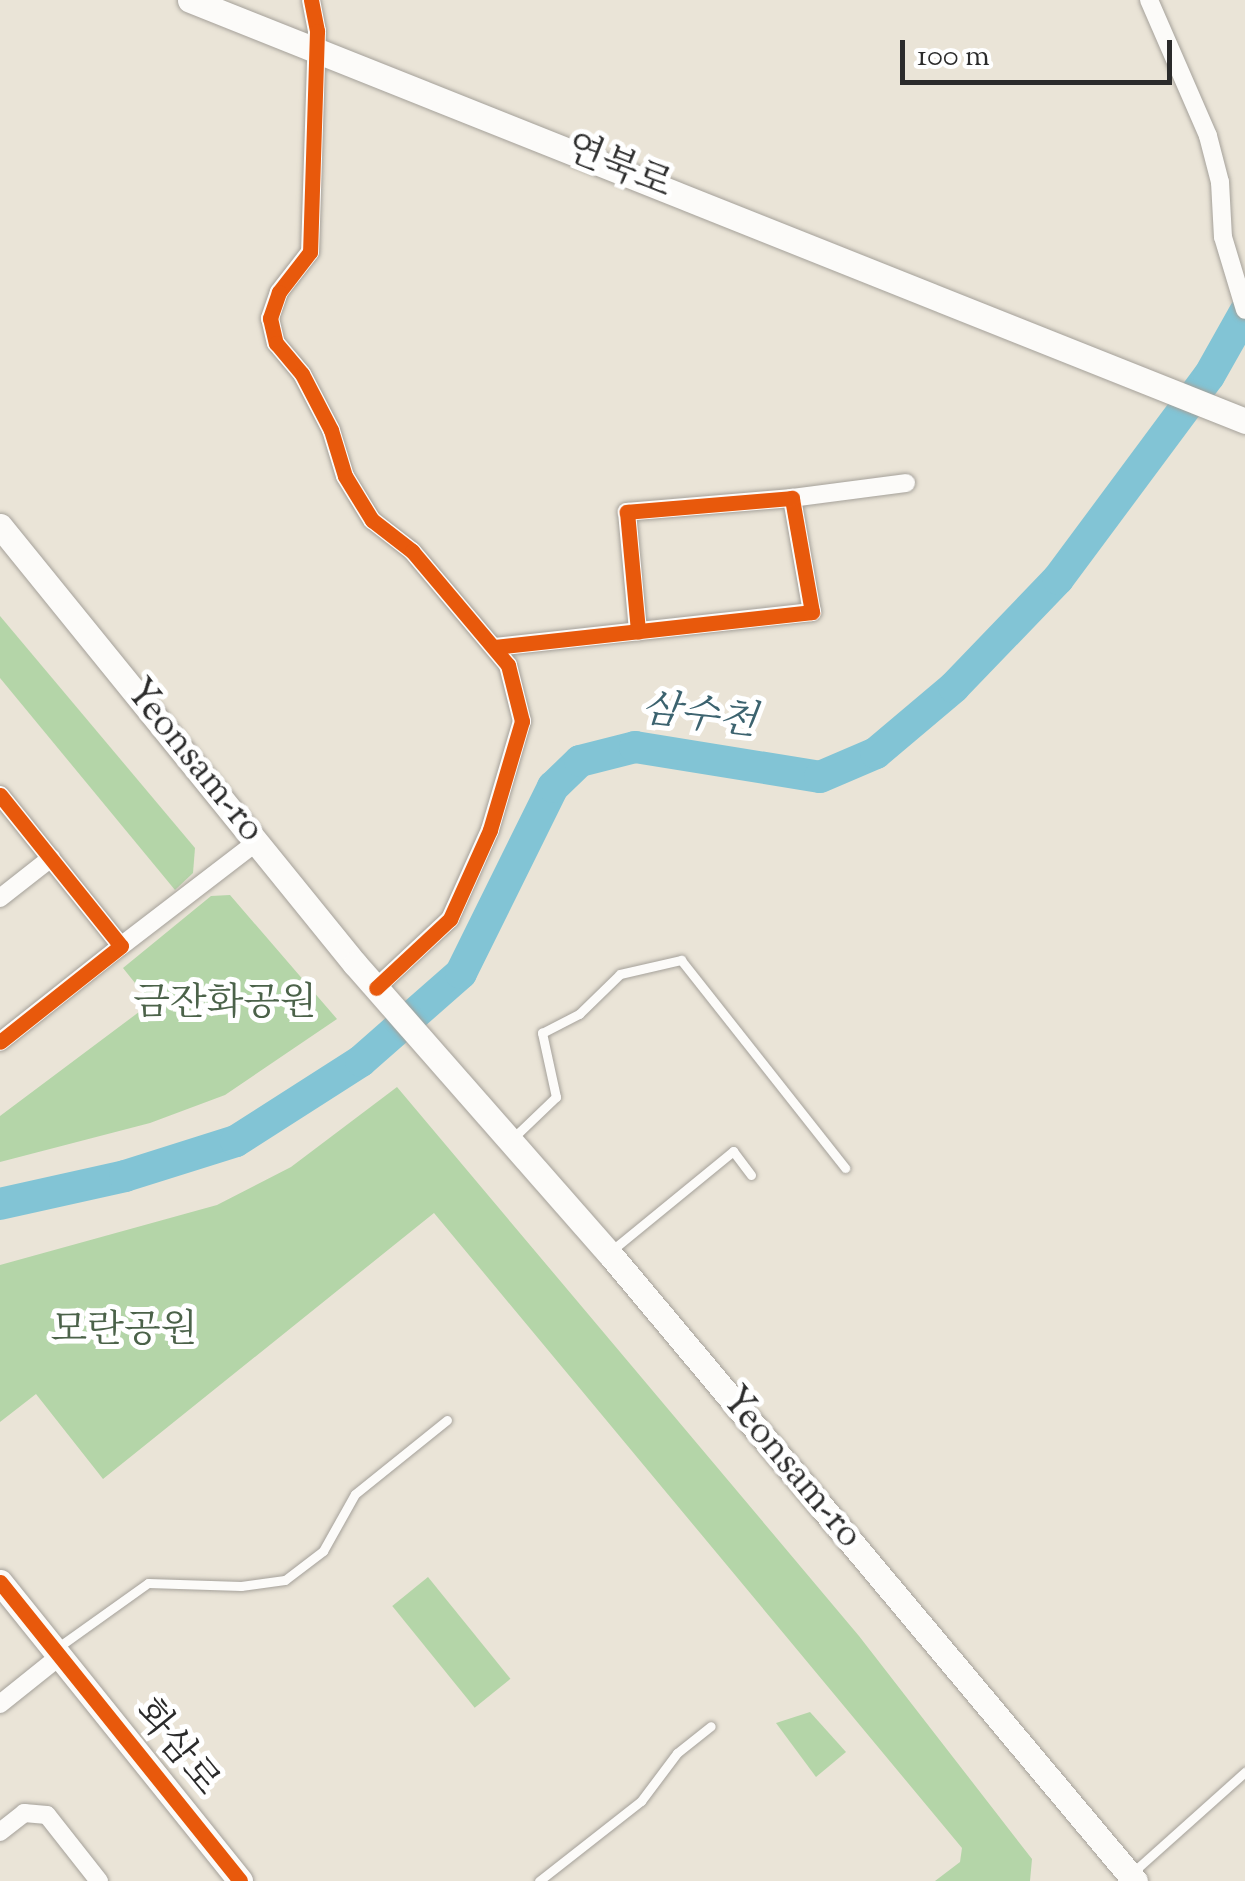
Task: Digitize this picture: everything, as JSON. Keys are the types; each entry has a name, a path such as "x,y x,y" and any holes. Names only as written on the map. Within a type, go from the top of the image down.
{"main road":[{"name":"연북로","path":"190,0 1245,421"},
{"name":"Yeonsam-ro","path":"0,526 381,993 609,1253 1129,1879"},
{"name":"화삼로","path":"0,1582 240,1881"}],"street":[{"path":"311,0 317,51 310,252 279,292 270,318 276,343 302,374 331,430 345,476 372,520 412,550 508,665 522,721 490,830 450,918 381,993"},
{"path":"1148,0 1208,136 1235,288 1245,310"},
{"path":"638,631 627,512 792,498 906,483"},
{"path":"495,647 812,612 792,498"},
{"path":"0,795 120,946"},
{"path":"0,1042 258,841"},
{"path":"0,898 50,858"},
{"path":"0,1704 57,1653"},
{"path":"0,1832 24,1814 47,1815 100,1881"}],"lane":[{"path":"510,1141 556,1096 542,1033 579,1014 620,974 682,960 845,1168"},
{"path":"609,1253 733,1152 752,1174"},
{"path":"57,1653 148,1582 241,1586 285,1580 323,1552 354,1494 447,1420"},
{"path":"539,1881 641,1800 677,1753 711,1726"},
{"path":"1129,1879 1245,1772"}],"green space":[{"path":"0,616 195,848 193,873 175,890 0,678"},
{"name":"금잔화공원","path":"230,895 337,1019 225,1095 150,1123 0,1162 0,1116 151,1003 123,968 211,896"},
{"name":"모란공원","path":"397,1087 859,1636 1032,1859 1030,1881 935,1881 960,1862 962,1848 434,1213 103,1479 36,1394 0,1422 0,1265 217,1205 291,1167"},
{"path":"428,1577 510,1679 475,1708 392,1606"},
{"path":"810,1712 846,1752 816,1777 776,1723"}],"waterway":[{"name":"삼수천","path":"0,1204 125,1176 236,1141 361,1061 461,973 553,787 580,761 635,747 820,777 876,753 954,687 1058,579 1209,376 1245,312"}],"cycle path":[{"path":"311,0 317,31 310,252 279,292 270,318 276,343 302,374 331,430 345,476 372,520 412,551 508,665 522,721 490,830 450,919 376,988"},
{"path":"495,647 812,612 792,498 627,512 638,631"},
{"path":"0,795 121,946 0,1042"},
{"path":"0,1582 240,1881"}]}
